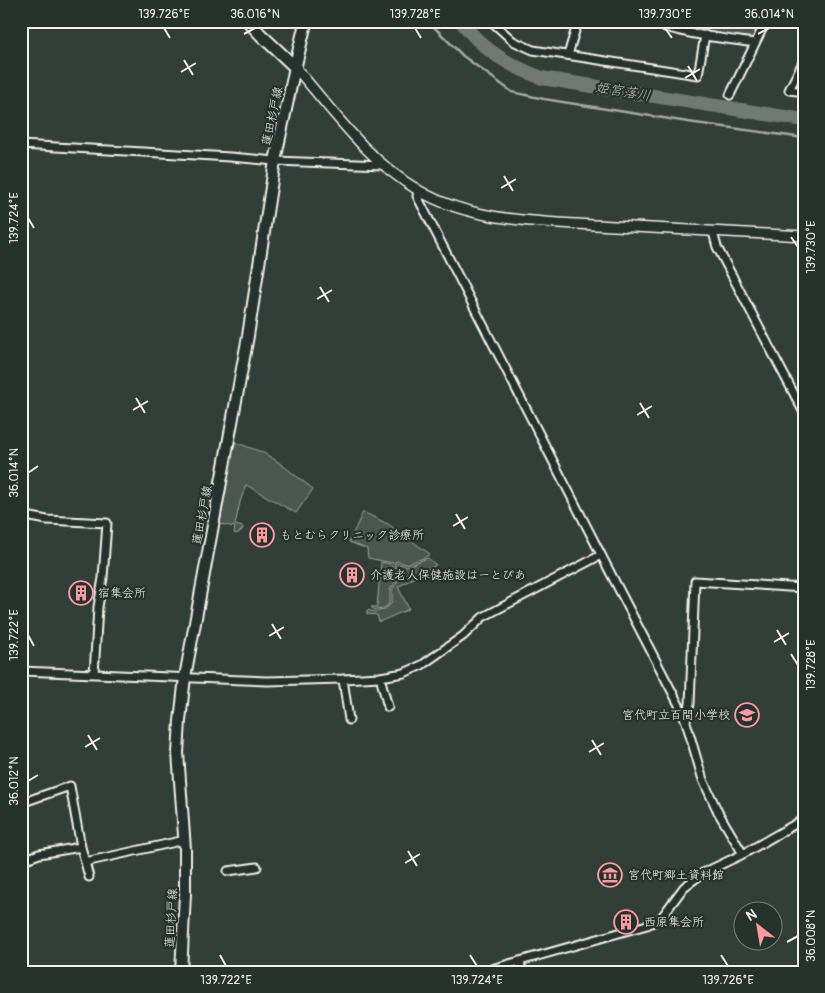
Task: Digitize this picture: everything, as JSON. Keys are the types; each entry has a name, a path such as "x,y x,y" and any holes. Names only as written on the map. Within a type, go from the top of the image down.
{"main road":[{"path":"248,21 296,67"},
{"path":"296,67 306,21"},
{"name":"蓮田杉戸線","path":"180,972 186,894 185,840 178,753 185,677 248,336 275,161 296,67"}],"street":[{"path":"491,21 513,41 533,50 698,75 705,35"},
{"path":"568,55 578,21"},
{"path":"647,21 705,35 755,43"},
{"path":"730,94 766,21"},
{"path":"804,60 789,90 804,92"},
{"path":"296,67 338,119 383,165 418,190 443,203 477,214 533,221 804,236"},
{"path":"21,145 221,156 275,161 383,165"},
{"path":"418,190 418,196 680,707 703,780 718,812 743,854"},
{"path":"713,232 717,246 804,413"},
{"path":"21,515 47,520 107,523 103,578 98,608 94,674"},
{"path":"21,671 267,681 342,680 404,673 422,665 463,636 483,617 601,555"},
{"path":"686,722 690,704 695,581 804,588"},
{"path":"380,677 388,707"},
{"path":"342,680 349,720"},
{"path":"21,803 70,786 81,847 89,877"},
{"path":"481,972 647,925 661,918 684,887 703,873 743,854 804,819"},
{"path":"85,862 185,840"},
{"path":"21,861 39,854 81,847"},
{"path":"228,871 257,867"},
{"path":"519,961 522,972"}],"shaded area":[{"path":"659,21 761,21 754,37 750,39"},
{"path":"234,442 262,452 277,461 313,489 296,513 246,485 235,525 243,527 242,530 237,534 234,533 235,527 220,524"},
{"path":"363,512 388,524 430,554 406,564 397,561 393,563 368,558 367,549 349,542"},
{"path":"428,558 436,565 398,587 409,609 379,622 377,615 367,614 367,610 375,612 383,610 392,601 392,590 399,579 399,574 394,564 407,566"},
{"path":"381,562 392,566 397,579 390,590 388,605 382,609 375,610 371,607 377,607"}],"waterway":[{"path":"428,21 463,56 512,92 544,99 688,122 804,138"},
{"name":"姫宮落川","path":"461,21 487,49 519,68 542,78 804,120"}],"place":[{"name":"もとむらクリニック診療所","path":"262,535"},
{"name":"介護老人保健施設はーとぴあ","path":"352,575"},
{"name":"宿集会所","path":"81,593"},
{"name":"宮代町立百間小学校","path":"747,715"},
{"name":"宮代町郷土資料館","path":"610,875"},
{"name":"西原集会所","path":"626,922"}]}
